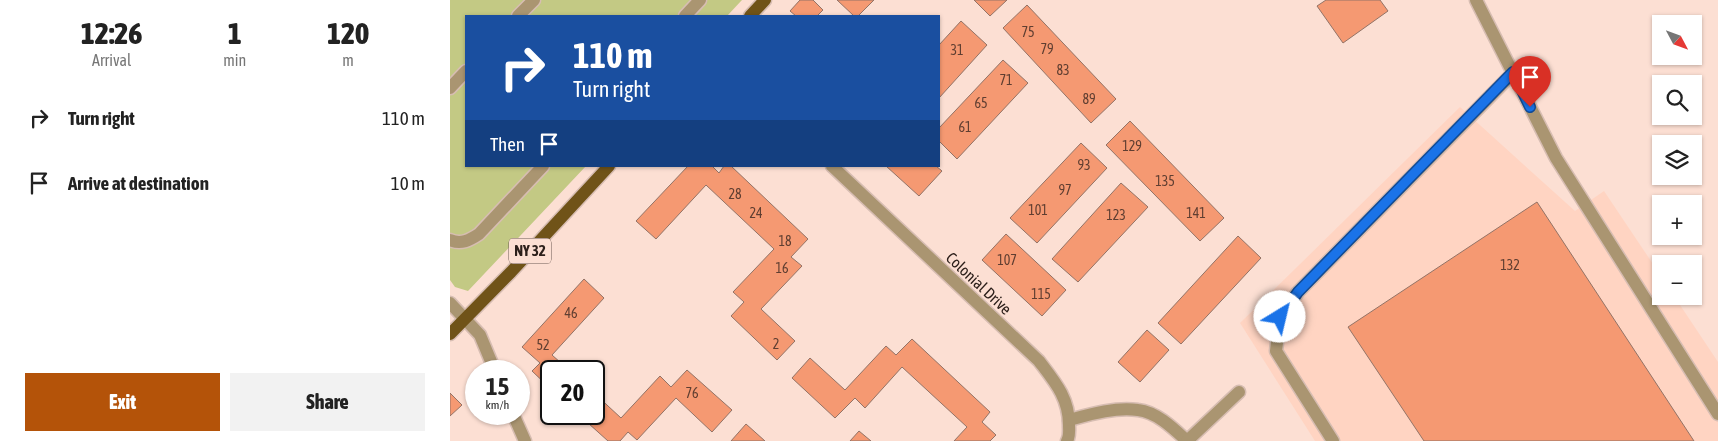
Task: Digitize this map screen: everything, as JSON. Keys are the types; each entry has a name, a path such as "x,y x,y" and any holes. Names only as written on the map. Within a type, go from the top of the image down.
{"main road":[{"path":"751,15 765,0"},
{"name":"NY 32","path":"450,334 609,167"}],"street":[{"path":"519,15 534,0"},
{"path":"686,15 700,0"},
{"path":"1476,0 1556,158 1718,414"},
{"path":"450,88 465,72"},
{"path":"1333,441 1276,351 1280,317 1298,292 1513,72"},
{"path":"450,240 462,242 480,234 543,167"},
{"name":"Colonial Drive","path":"833,167 1039,361 1059,386 1069,411 1069,437 1067,441"},
{"path":"450,303 480,335 490,360"},
{"path":"1069,420 1102,412 1139,410 1160,418 1187,441 1239,392"},
{"path":"518,425 525,441"}],"shaded area":[{"path":"1460,107 1575,211 1604,191 1652,263 1652,305 1680,305 1718,362 1718,441 1315,441 1240,323"}],"green space":[{"path":"450,0 742,0 728,15 465,15 465,167 585,167 468,291 455,287 450,280"}],"building":[{"path":"800,0 813,0 823,10 818,15 795,15 790,11"},
{"path":"837,0 874,0 859,15 853,15"},
{"path":"974,0 1007,0 990,16"},
{"path":"1326,0 1380,0 1388,11 1343,43 1317,6"},
{"path":"1027,5 1116,99 1091,123 1003,28"},
{"path":"961,21 987,45 940,97 940,44"},
{"path":"1003,60 1028,83 957,159 940,142 940,127"},
{"path":"1130,121 1224,218 1200,241 1106,145"},
{"path":"1081,143 1107,168 1037,243 1010,218"},
{"path":"687,167 713,167 719,173 723,167 732,167 808,239 791,257 802,266 761,309 795,341 777,360 731,316 744,302 733,292 774,249 706,185 656,239 636,221"},
{"path":"887,167 937,167 942,171 919,196"},
{"path":"1121,183 1148,207 1078,282 1052,259"},
{"path":"1537,202 1694,441 1424,441 1348,327"},
{"path":"1006,234 1066,290 1042,316 982,260"},
{"path":"1238,236 1261,258 1181,344 1158,323"},
{"path":"584,279 604,298 552,355 558,360 540,360 540,363 522,347"},
{"path":"1147,330 1169,350 1140,382 1118,362"},
{"path":"912,339 990,412 982,422 996,435 990,441 954,441 967,427 902,367 865,408 855,398 835,418 792,378 810,358 845,390 886,346 896,355"},
{"path":"540,363 540,379 532,371"},
{"path":"687,370 732,410 712,432 676,398 637,440 628,432 620,441 608,441 590,425 605,425 605,403 621,418 660,376 671,387"},
{"path":"450,393 462,405 450,416"},
{"path":"746,424 765,441 731,441"},
{"path":"859,431 871,441 850,441"}],"route":[{"path":"1280,317 1298,292 1513,72 1530,107"}]}
